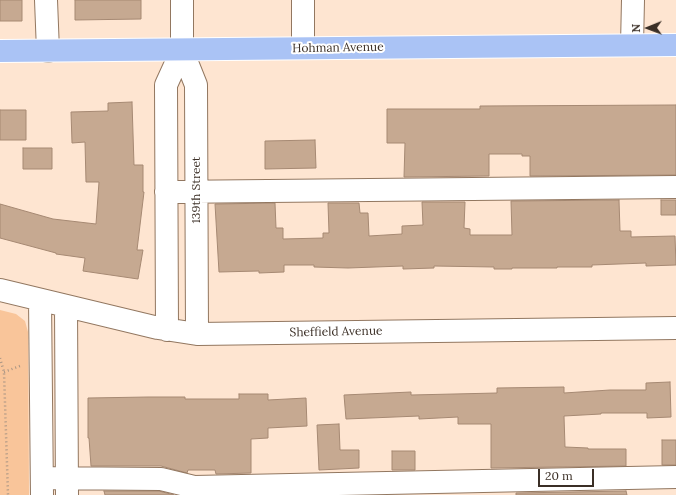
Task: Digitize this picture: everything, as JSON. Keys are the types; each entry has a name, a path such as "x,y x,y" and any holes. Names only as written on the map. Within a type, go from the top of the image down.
{"main road":[{"name":"Hohman Avenue","path":"0,51 676,45"}],"street":[{"path":"46,0 48,51"},
{"name":"139th Street","path":"182,0 182,50 196,85 197,334"},
{"path":"303,0 303,48"},
{"path":"632,45 633,0"},
{"name":"139th Street","path":"167,330 166,85 182,50"},
{"path":"166,192 676,187"},
{"name":"Sheffield Avenue","path":"0,290 167,330 197,334 676,328"},
{"path":"40,300 42,486 67,486 161,478 195,491 676,477"},
{"path":"66,306 67,486"}],"path":[{"path":"0,358 4,372 8,495"},
{"path":"4,372 24,365"}],"shaded area":[{"path":"0,310 16,314 25,321 28,332 29,495 0,495"}],"building":[{"path":"0,0 22,0 22,21 0,21"},
{"path":"75,0 141,0 141,19 75,20"},
{"path":"132,102 134,165 143,165 144,192 137,250 143,250 138,279 83,271 85,258 56,254 0,238 0,204 53,219 96,224 99,182 86,182 85,142 72,143 71,112 108,111 108,103"},
{"path":"676,105 676,175 530,176 530,156 522,156 522,154 489,154 489,176 404,177 405,143 387,143 387,109 480,109 480,106"},
{"path":"0,110 26,110 26,140 0,140"},
{"path":"315,140 316,168 265,169 265,141"},
{"path":"23,148 52,148 52,169 23,169"},
{"path":"619,200 620,231 631,231 631,237 675,236 676,265 646,266 646,263 592,265 592,267 512,269 494,269 494,267 434,266 434,268 403,269 403,266 348,268 314,267 314,265 284,265 284,272 219,272 215,204 275,203 276,228 283,228 283,239 323,238 323,233 329,233 328,203 359,203 360,213 368,213 369,236 402,234 402,226 423,225 422,202 465,202 464,228 470,229 470,235 512,235 511,201"},
{"path":"661,200 676,200 676,215 661,215"},
{"path":"670,382 671,417 647,418 647,413 601,413 564,416 565,447 588,449 626,449 626,466 491,468 491,424 458,424 458,417 419,419 419,416 346,419 344,395 411,392 411,395 497,393 497,388 564,387 564,393 610,390 646,390 646,383"},
{"path":"239,394 268,394 268,400 306,398 307,426 268,428 268,438 251,439 251,473 216,474 215,470 188,470 187,473 161,466 91,466 88,438 88,398 185,397 185,399 239,399"},
{"path":"339,424 340,450 359,450 359,468 319,470 317,425"},
{"path":"662,440 676,440 676,465 662,465"},
{"path":"392,451 415,451 415,470 392,470"},
{"path":"104,491 159,491 174,495 105,495"},
{"path":"626,491 627,495 516,495 516,493"}]}
